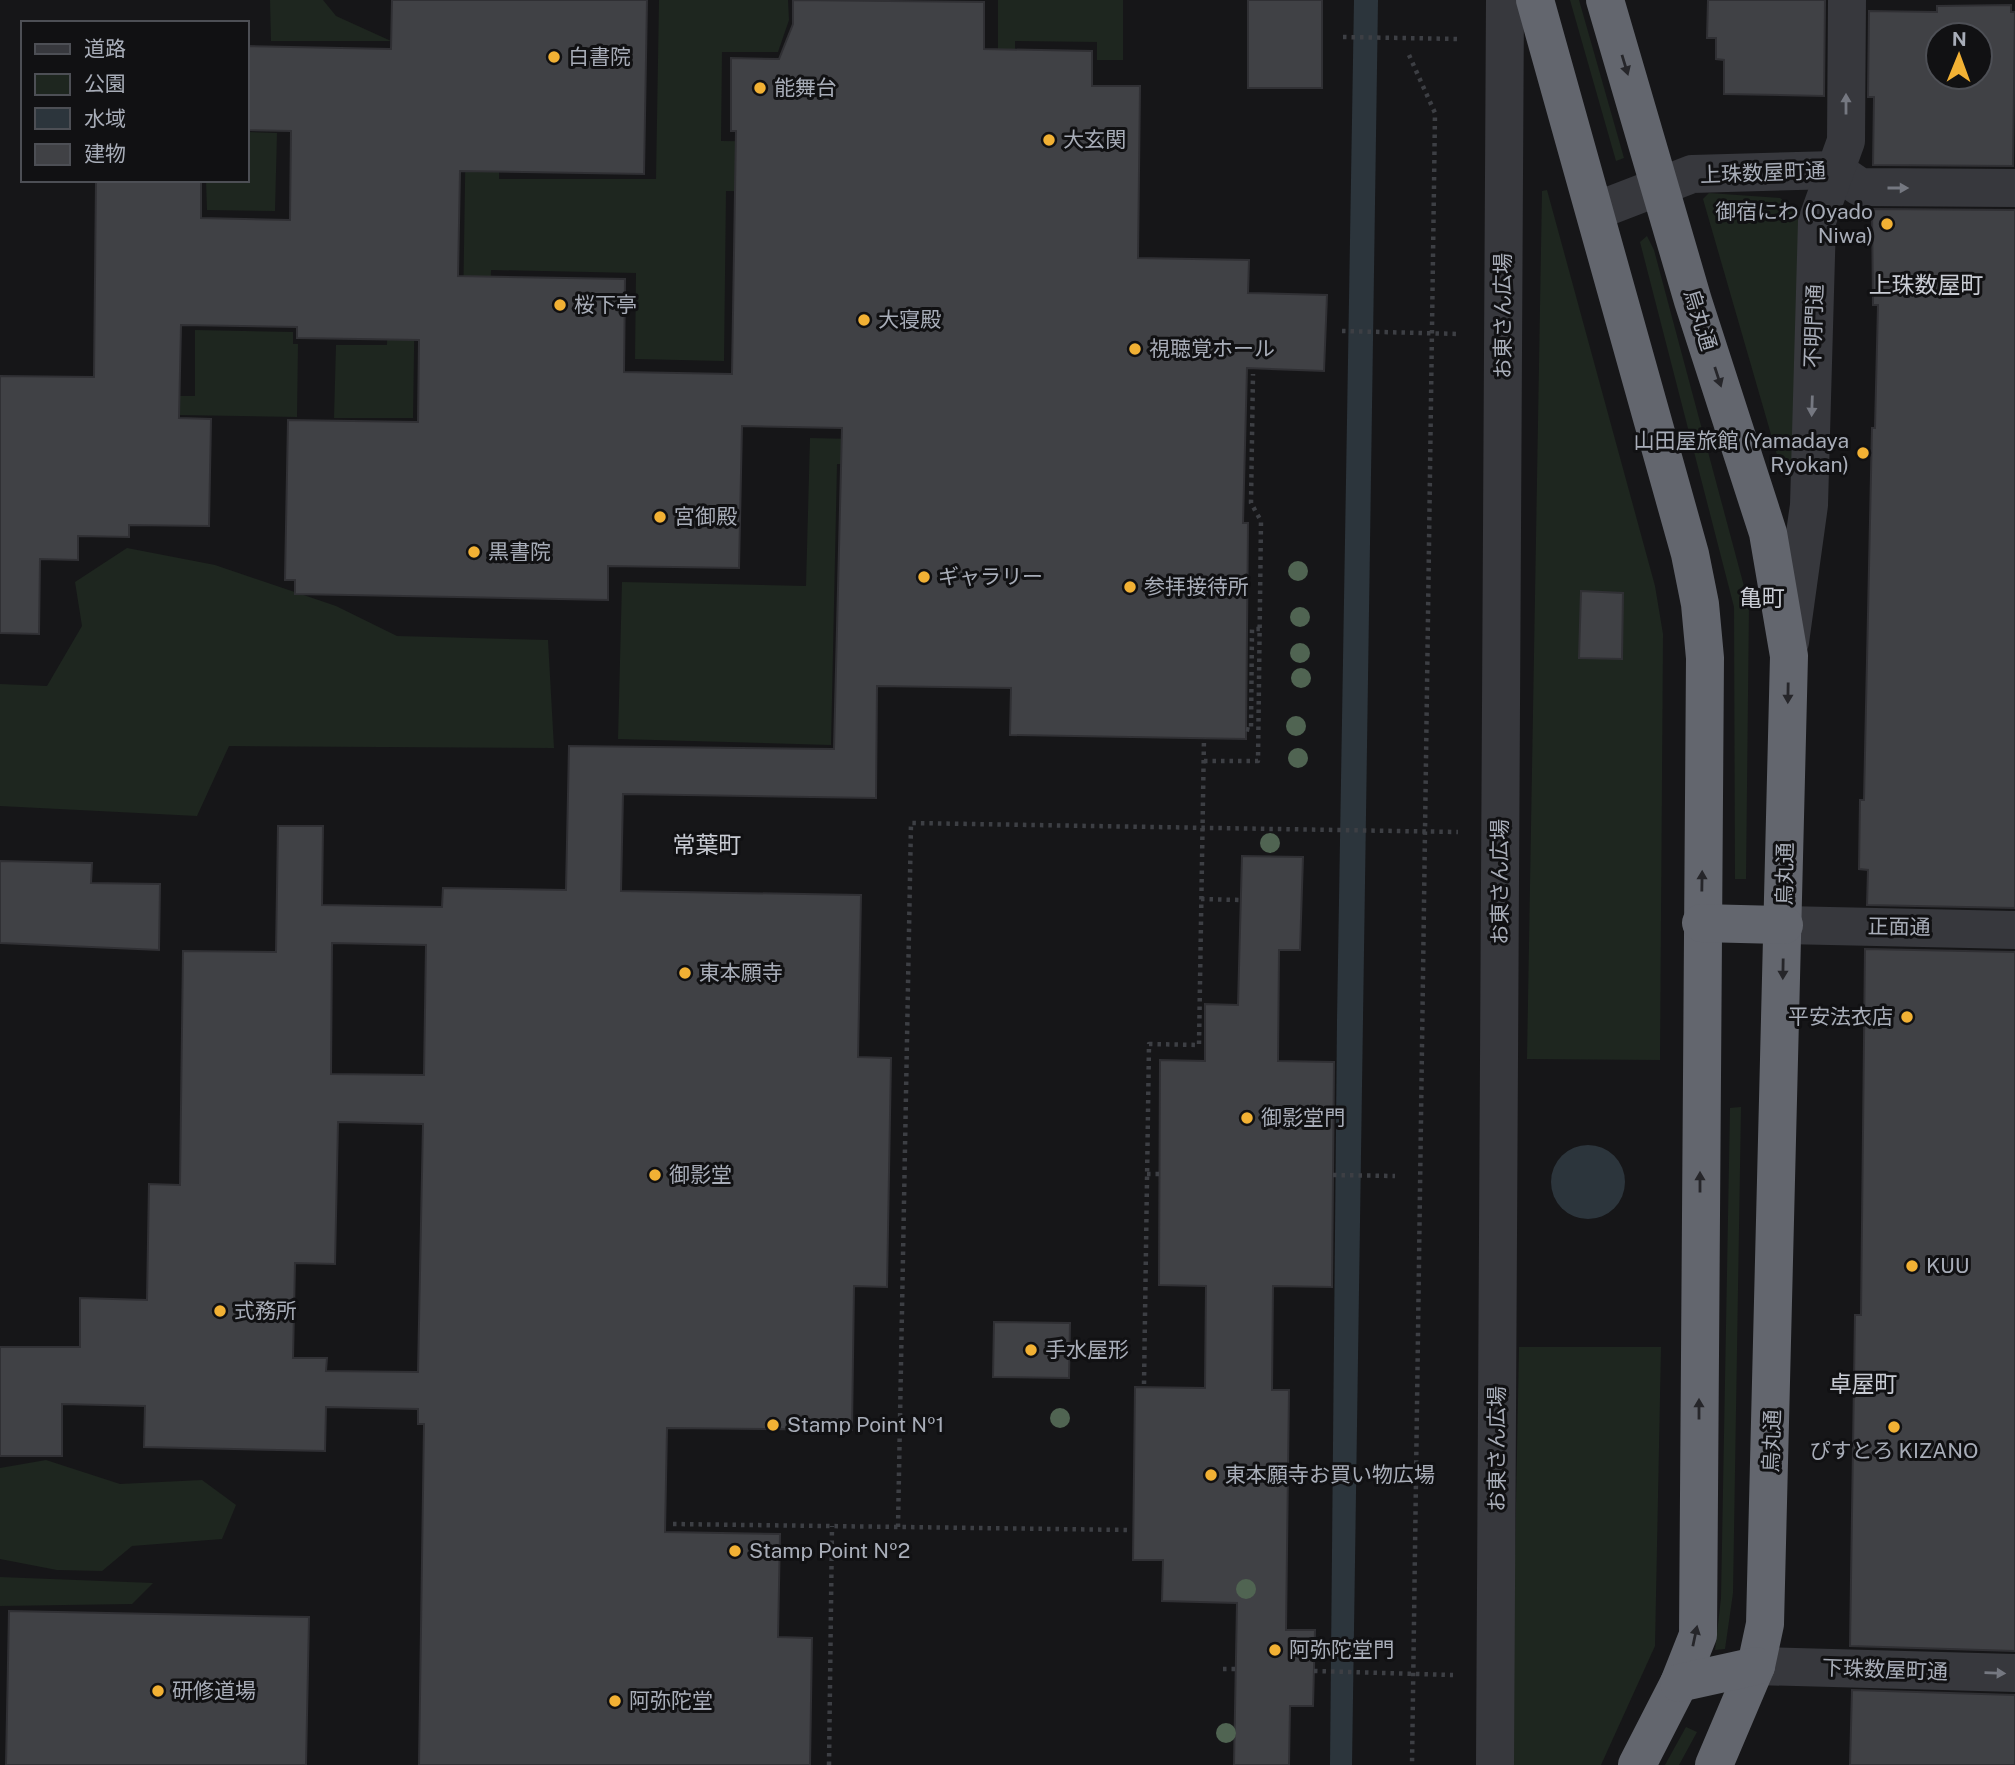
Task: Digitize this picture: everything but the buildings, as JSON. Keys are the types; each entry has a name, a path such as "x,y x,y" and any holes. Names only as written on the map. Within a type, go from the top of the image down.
{"highway":[{"path":"1535,0 1690,554 1700,604 1705,659 1701,923 1698,1635 1679,1683 1637,1765"},
{"name":"烏丸通","path":"1605,0 1662,186 1693,301 1768,533 1788,656 1784,925 1765,1624 1756,1666 1714,1765"},
{"path":"1701,923 1784,925"},
{"path":"1679,1683 1756,1666"}],"street":[{"name":"お東さん広場","path":"1495,1765 1505,0"},
{"name":"不明門通","path":"1788,656 1809,505 1816,221 1846,141 1847,0"},
{"name":"上珠数屋町通","path":"1596,211 1692,174 1835,170 1860,187 2015,188"},
{"name":"正面通","path":"1784,925 2015,930"},
{"name":"下珠数屋町通","path":"1756,1666 2015,1673"}],"path":[{"path":"1342,37 1380,37"},
{"path":"1409,55 1436,113 1412,1765"},
{"path":"1342,331 1503,334"},
{"path":"1204,761 1258,761 1261,521 1251,503 1252,374"},
{"path":"1246,729 1251,730 1252,629 1259,629"},
{"path":"1144,1384 1149,1044 1199,1045 1204,738"},
{"path":"898,1527 911,823 1500,833"},
{"path":"1201,899 1240,900"},
{"path":"1147,1174 1160,1174"},
{"path":"1336,1175 1395,1176"},
{"path":"673,1524 1130,1530"},
{"path":"829,1765 832,1526"},
{"path":"1223,1669 1236,1669"},
{"path":"1314,1671 1496,1676"}],"green space":[{"path":"270,0 323,0 336,16 391,41 271,41"},
{"path":"659,0 788,0 789,20 778,52 722,52 721,141 818,142 837,191 726,191 724,361 635,359 636,273 491,270 489,336 462,375 466,120 499,119 499,179 656,179"},
{"path":"998,0 1123,0 1123,60 1097,60 1097,42 1015,41 1015,58 998,58"},
{"path":"1570,0 1579,0 1624,158 1616,161"},
{"path":"418,89 413,418 334,418 336,345 387,345 389,226"},
{"path":"248,132 277,133 275,211 207,210 206,182 248,182"},
{"path":"1547,190 1655,586 1663,634 1660,1060 1527,1059 1542,191"},
{"path":"1709,193 1780,198 1794,209 1799,223 1794,473 1790,478 1783,476 1703,199"},
{"path":"1647,236 1654,250 1749,605 1746,879 1735,879 1734,607 1640,242"},
{"path":"195,330 293,332 293,344 298,344 297,417 177,415 178,396 195,396"},
{"path":"810,438 940,441 940,467 837,464 831,745 618,739 622,582 806,586"},
{"path":"127,548 215,565 336,606 397,636 548,640 554,748 229,746 197,816 0,806 0,684 47,686 82,626 75,582"},
{"path":"1741,1107 1733,1593 1725,1649 1715,1650 1721,1598 1730,1108"},
{"path":"1519,1347 1661,1347 1655,1646 1601,1765 1511,1765"},
{"path":"46,1460 120,1484 202,1480 236,1505 222,1539 132,1546 102,1571 57,1570 0,1559 0,1468"},
{"path":"0,1577 153,1583 132,1604 0,1606"},
{"path":"1686,1727 1697,1732 1679,1765 1665,1765"}],"water":[{"path":"1354,0 1378,0 1352,1765 1330,1765 1337,1021"},
{"path":"1588,1145 1602,1148 1614,1156 1622,1168 1625,1182 1622,1196 1614,1208 1602,1216 1588,1219 1574,1216 1562,1208 1554,1196 1551,1182 1554,1168 1562,1156 1574,1148"}],"place":[{"name":"白書院","path":"554,57"},
{"name":"能舞台","path":"760,88"},
{"name":"大玄関","path":"1049,140"},
{"name":"御宿にわ (Oyado Niwa)","path":"1887,224"},
{"name":"桜下亭","path":"560,305"},
{"name":"大寝殿","path":"864,320"},
{"name":"視聴覚ホール","path":"1135,349"},
{"name":"山田屋旅館 (Yamadaya Ryokan)","path":"1863,453"},
{"name":"宮御殿","path":"660,517"},
{"name":"黒書院","path":"474,552"},
{"name":"ギャラリー","path":"924,577"},
{"name":"参拝接待所","path":"1130,587"},
{"name":"東本願寺","path":"685,973"},
{"name":"平安法衣店","path":"1907,1017"},
{"name":"御影堂門","path":"1247,1118"},
{"name":"御影堂","path":"655,1175"},
{"name":"KUU","path":"1912,1266"},
{"name":"式務所","path":"220,1311"},
{"name":"手水屋形","path":"1031,1350"},
{"name":"Stamp Point №1","path":"773,1425"},
{"name":"ぴすとろ KIZANO","path":"1894,1427"},
{"name":"東本願寺お買い物広場","path":"1211,1475"},
{"name":"Stamp Point №2","path":"735,1551"},
{"name":"阿弥陀堂門","path":"1275,1650"},
{"name":"研修道場","path":"158,1691"},
{"name":"阿弥陀堂","path":"615,1701"}],"district":[{"name":"上珠数屋町","path":"1926,285"},
{"name":"亀町","path":"1762,598"},
{"name":"常葉町","path":"707,845"},
{"name":"卓屋町","path":"1863,1384"}]}
